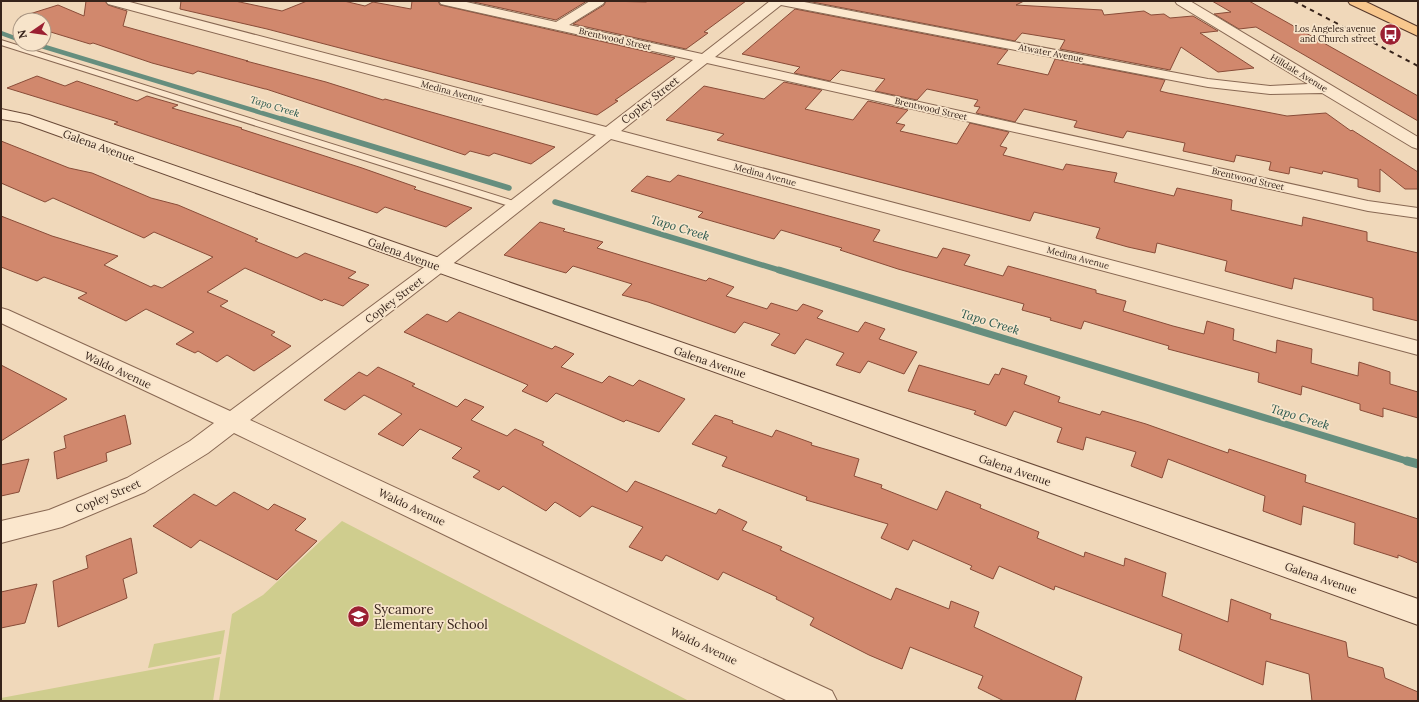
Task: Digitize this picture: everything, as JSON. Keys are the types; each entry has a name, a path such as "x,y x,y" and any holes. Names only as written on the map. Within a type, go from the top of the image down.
{"main road":[{"path":"1354,1 1418,32"}],"street":[{"name":"Medina Avenue","path":"112,1 1418,348"},
{"name":"Brentwood Street","path":"445,1 1368,206 1418,213"},
{"path":"558,26 599,1"},
{"name":"Copley Street","path":"1,532 53,520 136,485 199,447 233,423 438,266 778,1"},
{"name":"Atwater Avenue","path":"778,1 1208,83 1270,90 1325,88"},
{"name":"Hilldale Avenue","path":"1181,1 1418,144"},
{"name":"Galena Avenue","path":"1,114 23,118 1418,612"},
{"name":"Waldo Avenue","path":"1,316 233,423 821,701"}],"lane":[{"path":"1,42 516,205"}],"shaded area":[{"name":"Sycamore Elementary School","path":"342,521 689,701 219,701 232,614 263,595"},
{"path":"225,630 221,654 148,668 154,644"},
{"path":"220,657 213,701 1,701 1,698"}],"building":[{"path":"86,1 105,1 108,5 127,11 123,26 555,147 531,164 494,153 489,156 470,151 465,155 266,89 198,71 193,74 152,63 93,43 90,44 52,32 52,12 36,12 58,5 84,16"},
{"path":"181,1 235,1 282,11 307,1 344,1 365,6 373,2 411,9 412,1 438,1 440,5 675,58 615,100 618,101 597,115 267,29 180,9"},
{"path":"469,1 587,1 556,20"},
{"path":"606,1 746,1 704,32 708,33 686,49 573,24 604,5"},
{"path":"807,1 1024,1 1016,5 1102,10 1104,15 1144,11 1151,15 1164,14 1170,18 1193,16 1218,31 1200,33 1254,68 1218,72 1181,47 1170,70 1060,49 1065,40 1022,33 1015,41"},
{"path":"1212,1 1249,1 1418,96 1418,121 1256,27 1239,29 1214,14 1231,12"},
{"path":"795,9 1008,50 997,64 1048,75 1055,59 1165,80 1160,91 1168,93 1287,116 1326,113 1351,131 1352,130 1418,172 1418,189 1405,189 1380,169 1380,192 1358,187 1358,179 1323,171 1322,174 1290,167 1289,174 1269,170 1271,162 1236,155 1234,162 1183,151 1185,143 1127,131 1123,138 1074,127 1077,121 1024,109 1015,122 976,113 980,107 974,106 978,100 927,89 917,100 875,91 885,79 841,70 830,81 794,73 800,67 742,54"},
{"path":"37,76 65,86 77,81 137,101 147,96 178,105 172,108 242,128 241,129 362,168 416,187 414,189 472,208 446,227 385,207 377,213 114,124 118,122 7,88"},
{"path":"784,82 822,90 805,109 853,120 868,101 908,110 896,123 905,125 900,131 957,144 970,123 1009,132 1000,146 1007,148 1003,155 1063,170 1066,164 1117,173 1114,182 1174,196 1177,188 1232,200 1231,210 1302,226 1303,217 1367,232 1367,241 1418,253 1418,321 1373,310 1373,298 1294,278 1292,289 1225,271 1227,261 1157,243 1155,253 1128,247 1096,238 1100,228 1034,212 1030,221 717,140 724,134 666,120 704,86 764,99"},
{"path":"1,141 69,168 92,173 151,198 178,205 258,239 255,241 297,258 305,253 356,272 348,278 369,285 343,306 324,299 322,301 245,268 207,292 228,301 220,306 275,332 271,335 291,346 254,371 227,355 217,362 198,351 195,353 176,344 194,332 146,309 126,321 78,298 87,293 44,277 37,281 1,267 1,216 52,236 118,256 104,265 151,287 154,285 162,288 213,257 154,232 144,238 53,198 45,202 1,183"},
{"path":"678,175 880,230 873,241 937,258 943,248 970,255 964,265 1003,276 1008,266 1096,290 1096,293 1126,301 1123,311 1173,326 1204,334 1207,321 1234,329 1233,340 1276,353 1277,340 1312,349 1311,363 1358,376 1359,362 1390,372 1390,384 1418,392 1418,418 1383,408 1383,417 1360,410 1360,404 1302,386 1301,395 1258,382 1259,373 1168,349 1169,346 1084,321 1081,329 1050,320 1051,318 1022,310 1024,304 898,269 840,250 842,248 781,230 774,239 698,217 703,212 631,191 647,176 670,182"},
{"path":"540,222 565,229 563,231 603,242 597,248 706,281 709,278 734,287 726,296 767,309 771,303 797,311 803,304 823,311 817,318 858,332 865,322 885,329 879,339 917,352 904,374 868,361 860,373 836,365 844,353 806,339 795,354 771,345 780,334 744,322 735,333 648,302 622,295 632,284 573,266 566,273 504,255"},
{"path":"459,312 552,349 555,346 574,354 561,367 602,383 609,376 633,386 639,380 685,399 659,432 626,420 624,422 556,393 547,402 522,391 528,385 404,332 427,314 447,322"},
{"path":"1,365 67,399 1,441"},
{"path":"919,365 989,385 995,374 999,375 1002,368 1027,376 1024,384 1060,397 1058,402 1100,415 1102,411 1146,424 1228,453 1229,449 1306,475 1305,482 1418,519 1418,563 1398,555 1398,558 1354,544 1355,523 1303,506 1301,525 1263,511 1265,496 1168,459 1162,478 1131,466 1136,452 1086,437 1083,450 1057,442 1062,428 1014,411 1006,426 974,414 976,411 908,391"},
{"path":"378,367 415,384 412,386 457,407 465,399 484,407 471,420 507,436 515,429 544,442 542,445 627,492 635,481 716,514 719,509 747,522 742,530 782,547 780,550 891,600 896,588 949,609 951,601 979,612 974,627 1082,677 1075,701 1004,701 978,688 983,676 910,647 902,669 869,655 810,625 814,618 776,599 777,597 723,572 718,580 666,555 662,561 629,547 643,527 592,506 580,517 555,502 546,511 503,486 499,490 473,477 480,471 452,458 462,448 420,429 403,446 378,434 402,414 364,395 345,410 324,400 359,372 367,376"},
{"path":"125,415 131,444 106,453 107,461 57,479 54,452 66,448 64,436"},
{"path":"715,415 733,421 732,423 772,437 776,430 812,443 811,445 859,459 854,476 882,485 881,488 937,510 946,491 981,505 980,508 1039,532 1037,538 1084,557 1085,552 1124,566 1125,558 1166,573 1162,596 1228,622 1231,599 1271,614 1270,619 1346,642 1348,657 1383,668 1385,678 1418,692 1418,701 1312,701 1309,674 1266,661 1263,685 1179,650 1182,634 1055,586 1054,590 999,566 993,579 970,569 972,566 913,540 908,550 881,538 888,524 806,500 807,497 722,466 727,457 692,444"},
{"path":"29,459 19,492 1,496 1,465"},
{"path":"234,492 268,510 274,504 306,519 295,530 317,541 277,580 200,540 191,548 153,526 194,494 216,506"},
{"path":"131,538 137,573 123,579 127,598 58,627 53,581 88,568 86,556"},
{"path":"37,584 25,623 1,628 1,592"}],"waterway":[{"name":"Tapo Creek","path":"1,33 12,37"},
{"name":"Tapo Creek","path":"52,49 285,120"},
{"name":"Tapo Creek","path":"282,119 509,188"},
{"name":"Tapo Creek","path":"555,202 782,271"},
{"name":"Tapo Creek","path":"779,270 1410,462"},
{"name":"Tapo Creek","path":"1407,461 1418,464"}],"railway":[{"path":"1294,1 1418,66"}],"place":[{"name":"Los Angeles avenue and Church street","path":"1391,34"},
{"name":"Sycamore Elementary School","path":"359,616"}]}
